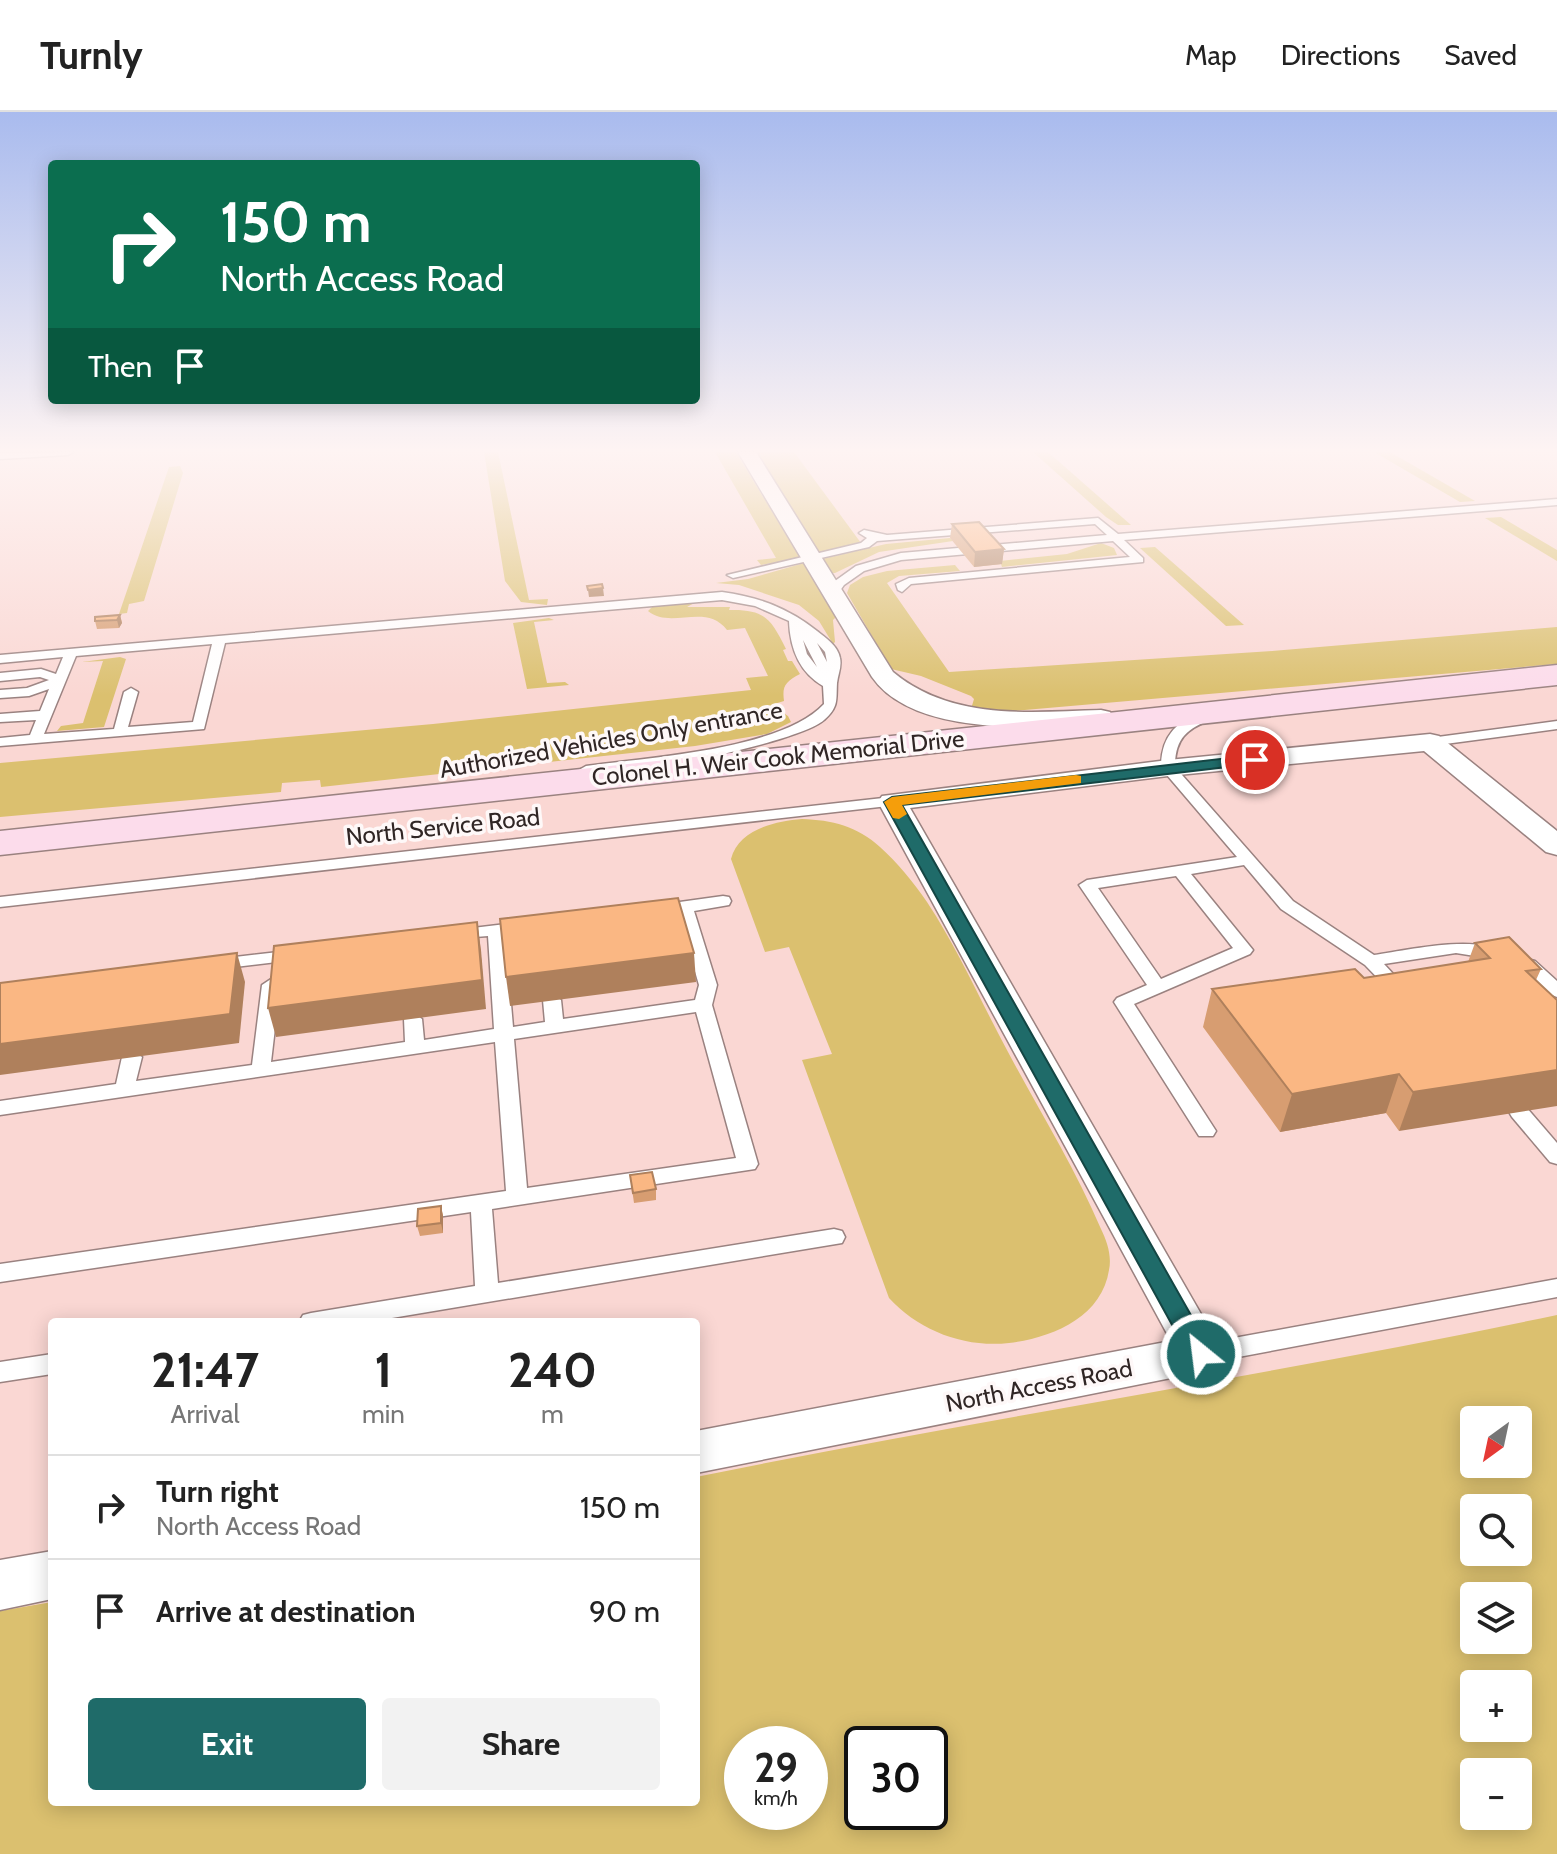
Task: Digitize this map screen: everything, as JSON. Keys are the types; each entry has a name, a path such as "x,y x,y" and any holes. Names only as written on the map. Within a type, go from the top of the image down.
{"street":[{"path":"796,533 884,677 898,691 921,703 951,712 988,717 1162,718"},
{"name":"Colonel H. Weir Cook Memorial Drive","path":"0,843 1557,675"},
{"path":"1201,1354 892,802 1168,768 1430,742 1557,846"},
{"name":"North Access Road","path":"700,1451 1201,1354"},
{"path":"0,1585 48,1576"}],"lane":[{"path":"733,575 865,545 870,536 911,533"},
{"path":"902,588 902,584 909,581 1139,560 1107,533"},
{"path":"833,593 839,582 856,572 1031,555 1090,540 1180,533"},
{"path":"0,659 71,653 141,654 219,640 722,596 764,603 795,618 832,653 830,686"},
{"path":"795,618 796,649 802,661 830,686"},
{"path":"0,742 199,726 219,640"},
{"path":"35,740 71,653"},
{"path":"0,677 41,673 61,680"},
{"path":"0,685 61,680"},
{"path":"0,694 29,692 61,680"},
{"name":"Authorized Vehicles Only entrance","path":"370,803 776,739 807,726 826,713 833,698 830,686"},
{"path":"120,733 131,692"},
{"path":"1218,712 1190,722 1176,733 1168,747 1168,768 1287,905 1371,961 1414,1005"},
{"path":"0,718 46,715"},
{"path":"1430,742 1557,725"},
{"name":"North Service Road","path":"0,902 892,802"},
{"path":"1157,987 1087,885 1248,860"},
{"path":"1180,871 1244,950 1123,1002 1206,1131"},
{"path":"641,912 723,901"},
{"path":"0,1273 748,1164 703,1005 708,985 685,907"},
{"path":"442,937 541,924"},
{"path":"496,930 517,1196"},
{"path":"1371,961 1456,948 1492,953 1529,965 1557,991"},
{"path":"196,967 321,951"},
{"path":"261,1069 274,957"},
{"path":"552,1000 555,1027"},
{"path":"0,1108 703,1005"},
{"path":"413,1019 415,1047"},
{"path":"125,1089 132,1057"},
{"path":"1519,1112 1557,1157"},
{"path":"481,1201 487,1294"},
{"path":"336,1318 834,1237"},
{"path":"1201,1354 1557,1288"},
{"path":"0,1372 48,1365"}],"shaded area":[{"path":"0,533 1557,533 1557,1854 0,1854"},
{"path":"146,533 165,533 144,601 129,604 127,613 119,614"},
{"path":"497,533 515,533 529,600 548,599 547,605 521,602 505,581"},
{"path":"762,533 785,533 800,558 761,565 757,560 776,558"},
{"path":"805,533 854,533 861,543 818,554"},
{"path":"1511,533 1529,533 1557,550 1557,561"},
{"path":"950,538 953,541 879,552 835,573 831,573 822,559 886,544"},
{"path":"1101,543 1114,548 1117,555 1002,567 1000,561 1067,554"},
{"path":"1155,547 1244,625 1226,626 1140,548"},
{"path":"804,563 836,617 833,620 833,644 819,621 799,605 739,585 716,583 748,579"},
{"path":"955,565 960,571 899,576 887,583 949,672 1272,651 1557,627 1557,664 1001,712 971,709 974,699 971,696 921,676 891,669 847,593 850,585 863,577 887,571"},
{"path":"696,602 687,607 730,607 729,610 751,611 771,623 786,649 783,650 788,661 792,661 800,674 786,685 784,701 771,705 788,716 791,722 767,734 695,746 321,787 320,780 282,783 281,792 0,817 0,763 433,724 751,690 746,678 768,676 745,628 727,630 709,618 667,618 648,611 654,605"},
{"path":"554,620 534,622 547,683 565,682 569,685 527,689 513,623"},
{"path":"120,657 126,659 104,727 57,731 61,726 83,723 103,661 82,662"},
{"path":"802,819 834,823 862,834 886,853 917,888 949,938 1080,1184 1107,1244 1109,1270 1096,1301 1086,1312 1058,1330 1009,1343 960,1340 914,1320 889,1298 802,1060 832,1054 789,947 765,952 731,859 735,849 749,834 780,822"},
{"path":"1557,1315 1557,1854 0,1854 0,1611 48,1603 48,1806 700,1806 700,1476"}],"building":[{"path":"960,533 989,533 1004,549 975,552"},
{"path":"602,584 603,588 588,590 587,586"},
{"path":"120,615 117,620 95,621 95,617"},
{"path":"678,898 694,953 506,977 500,919"},
{"path":"477,922 482,980 268,1008 274,946"},
{"path":"1509,937 1541,969 1526,971 1557,1000 1557,1070 1413,1092 1399,1074 1292,1094 1212,989 1355,969 1364,978 1490,958 1475,943"},
{"path":"237,953 230,1014 0,1044 0,983"},
{"path":"652,1172 656,1189 633,1193 630,1175"},
{"path":"441,1206 441,1223 417,1226 418,1209"}],"slow traffic":[{"path":"899,814 892,802 1076,780"}],"route":[{"path":"1201,1354 892,802 1255,760"}]}
